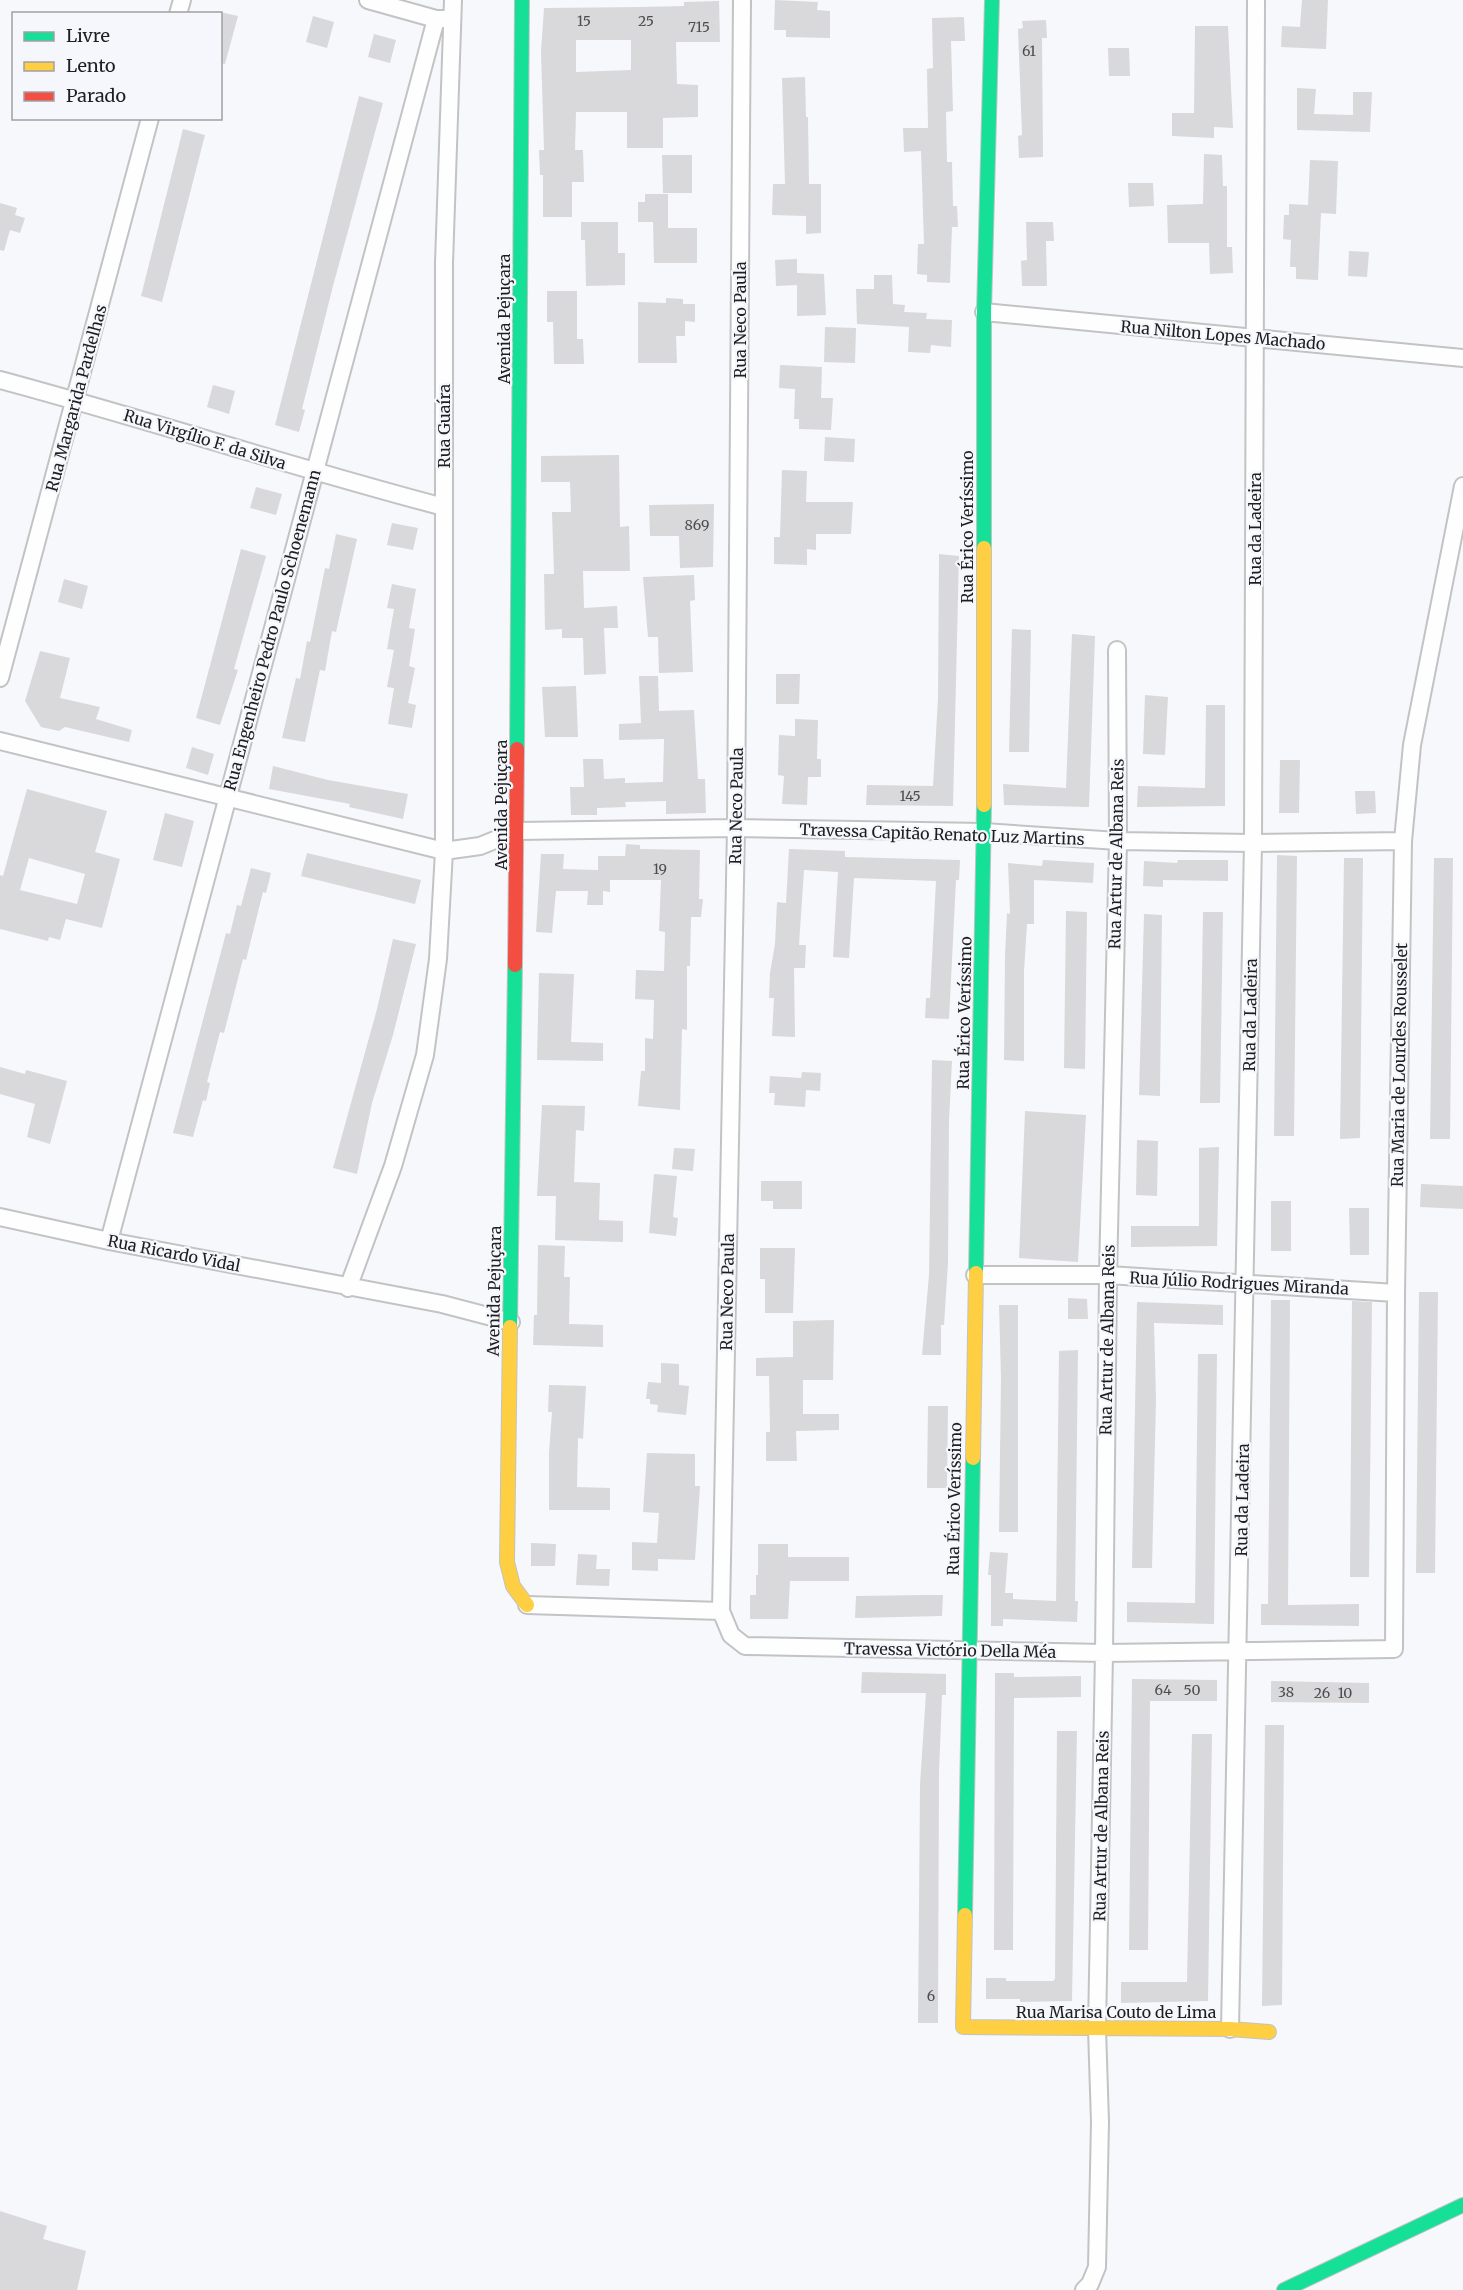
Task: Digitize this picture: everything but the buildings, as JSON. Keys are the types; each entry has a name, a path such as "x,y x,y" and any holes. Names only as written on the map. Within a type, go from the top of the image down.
{"main road":[{"name":"Avenida Pejuçara","path":"522,0 518,831 507,1562 513,1586 526,1605"},
{"name":"Rua Érico Veríssimo","path":"963,2027 984,832 984,312 992,0"},
{"name":"Rua Marisa Couto de Lima","path":"963,2027 1230,2029 1269,2032"},
{"path":"1284,2290 1463,2205"}],"street":[{"path":"368,0 436,19 453,18"},
{"name":"Rua Guaíra","path":"348,1288 393,1166 424,1055 438,959 444,851 444,263 453,0"},
{"name":"Rua Neco Paula","path":"721,1611 736,828 742,0"},
{"name":"Rua da Ladeira","path":"1230,2029 1253,843 1257,339 1256,0"},
{"name":"Rua Engenheiro Pedro Paulo Schoenemann","path":"109,1241 436,19"},
{"name":"Rua Margarida Pardelhas","path":"0,678 149,120"},
{"name":"Rua Nilton Lopes Machado","path":"984,312 1463,358"},
{"name":"Rua Virgílio F. da Silva","path":"0,380 76,400 315,473 444,507"},
{"name":"Rua Maria de Lourdes Rousselet","path":"1394,1649 1396,1293 1403,841 1412,745 1463,486"},
{"name":"Rua Artur de Albana Reis","path":"1084,2290 1090,2284 1097,2267 1100,2122 1096,2029 1104,1653 1108,1275 1118,841 1117,650"},
{"path":"0,741 444,851 480,846 518,831"},
{"name":"Travessa Capitão Renato Luz Martins","path":"518,831 736,828 984,832 1118,841 1253,843 1403,841"},
{"name":"Rua Ricardo Vidal","path":"0,1217 109,1241 442,1304 510,1322"},
{"name":"Rua Júlio Rodrigues Miranda","path":"975,1275 1108,1275 1396,1293"},
{"path":"526,1605 721,1611"},
{"name":"Travessa Victório Della Méa","path":"721,1611 731,1635 745,1646 1104,1653 1394,1649"}],"traffic: fast":[{"path":"517,749 522,0"},
{"path":"984,548 984,312 992,0"},
{"path":"976,1273 984,805"},
{"path":"510,1327 515,965"},
{"path":"965,1915 973,1458"},
{"path":"1284,2290 1463,2205"}],"traffic: slow":[{"path":"984,548 984,805"},
{"path":"973,1458 976,1273"},
{"path":"510,1327 507,1562 513,1586 527,1605"},
{"path":"965,1915 963,2027 1230,2029 1269,2032"}],"traffic: jam":[{"path":"515,965 517,749"}]}
